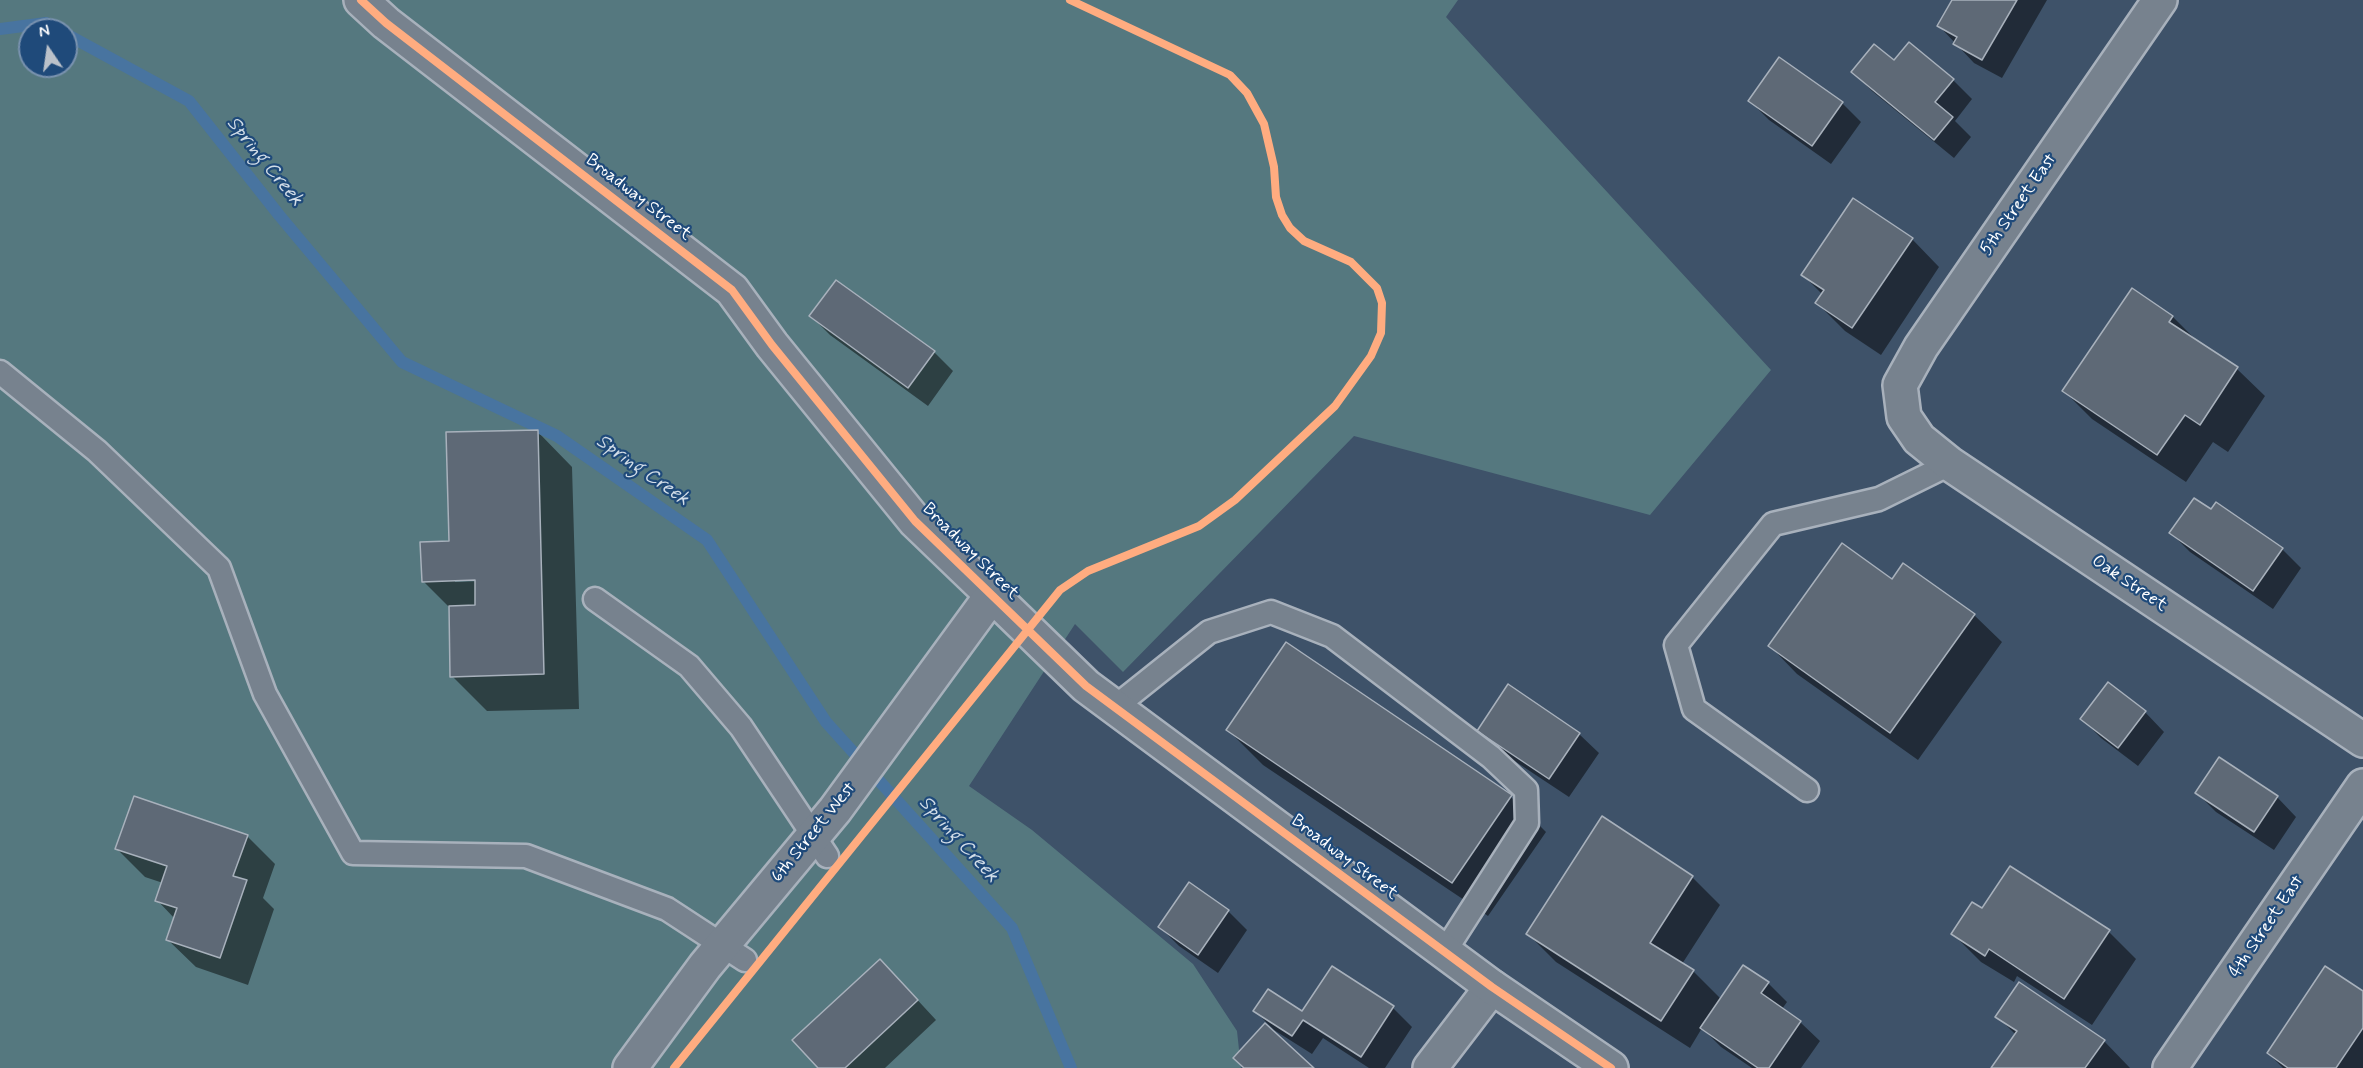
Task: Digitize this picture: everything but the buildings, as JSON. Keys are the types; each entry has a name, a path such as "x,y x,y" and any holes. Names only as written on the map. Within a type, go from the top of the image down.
{"street":[{"name":"Broadway Street","path":"362,0 386,23 732,290 772,345 915,520 1086,686 1492,987 1611,1068"},
{"name":"5th Street East","path":"1904,417 1900,385 1920,347 2160,0"},
{"name":"Oak Street","path":"1904,417 1919,439 1950,464 2363,740"},
{"name":"6th Street West","path":"630,1068 734,953 820,846 842,800 992,595"},
{"name":"4th Street East","path":"2170,1068 2363,786"},
{"path":"1430,1068 1492,987"}],"lane":[{"path":"0,372 97,451 219,568 265,694 353,853 526,856 667,909 734,953"},
{"path":"1807,790 1694,709 1677,645 1773,524 1879,499 1950,464"},
{"path":"595,599 689,666 741,727 820,846"},
{"path":"1114,706 1209,632 1271,612 1332,636 1491,757 1526,790 1527,823 1445,951"}],"green space":[{"path":"0,0 1458,0 1446,17 1771,370 1650,515 1354,436 1123,672 1075,624 969,786 1032,830 1193,964 1237,1031 1241,1068 0,1068"}],"waterway":[{"name":"Spring Creek","path":"0,29 18,27"},
{"name":"Spring Creek","path":"78,41 189,101 279,215 402,362 557,436 707,540 826,722 1012,928 1071,1068"}],"cycle path":[{"path":"361,0 386,23 732,290 772,345 915,521 1086,686 1492,987 1611,1068"},
{"path":"674,1068 1060,590 1088,571 1199,526 1235,500 1335,406 1371,356 1381,333 1382,303 1377,288 1351,262 1304,241 1290,228 1282,215 1276,197 1274,167 1264,124 1247,93 1230,75 1070,0"}]}
